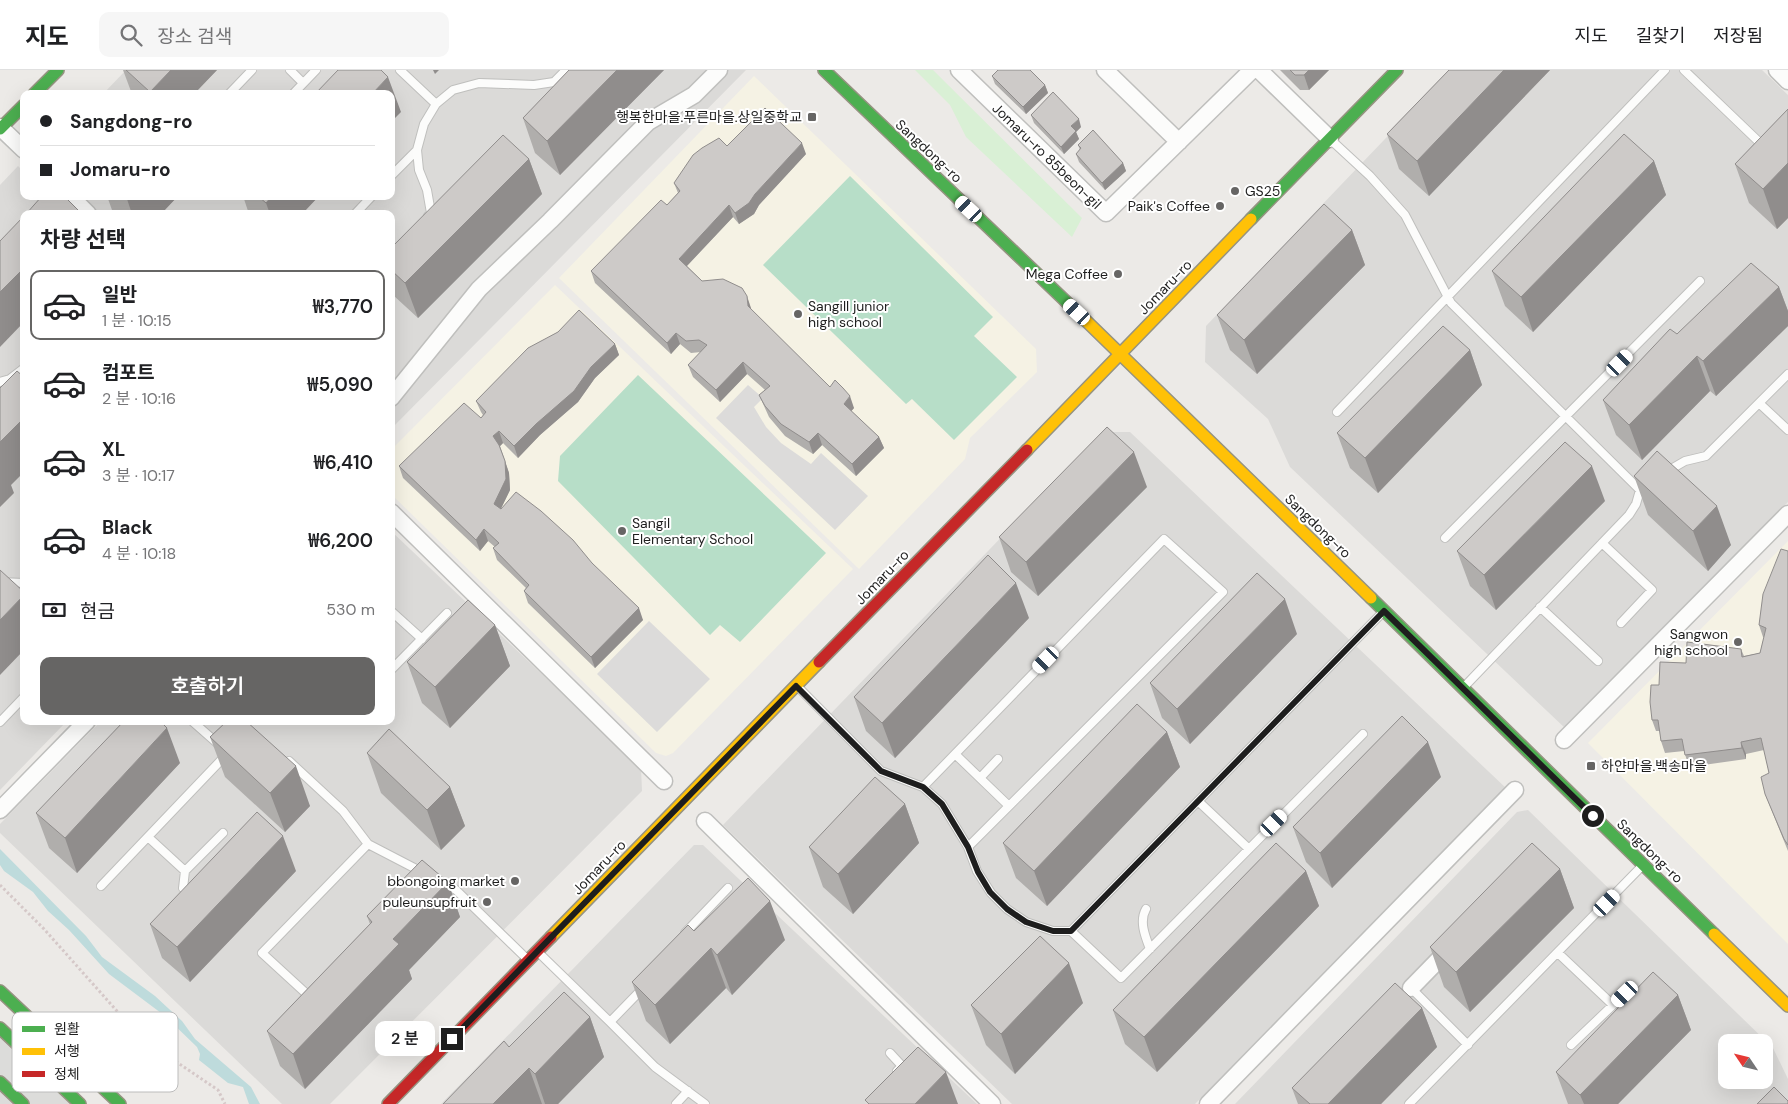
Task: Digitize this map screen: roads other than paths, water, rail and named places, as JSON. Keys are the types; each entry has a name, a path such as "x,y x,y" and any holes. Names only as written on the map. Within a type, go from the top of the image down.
{"main road":[{"path":"38,90 58,70"},
{"name":"Sangdong-ro","path":"824,70 1121,354 1788,1006"},
{"name":"Jomaru-ro","path":"388,1104 1397,70"},
{"path":"0,128 20,109"},
{"path":"0,992 21,1012"},
{"path":"0,1028 12,1039"},
{"path":"0,1082 23,1104"},
{"path":"67,1092 80,1104"},
{"path":"107,1092 120,1104"}],"street":[{"path":"395,393 479,289 550,221 648,122 694,95 719,70"},
{"name":"Jomaru-ro 85beon-gil","path":"959,70 1106,212 1252,70"},
{"path":"1105,70 1178,142"},
{"path":"1259,70 1330,139"},
{"path":"1777,70 1788,81"},
{"path":"0,128 20,146"},
{"path":"74,200 84,210"},
{"path":"1564,740 1788,514"},
{"path":"395,516 664,781"},
{"path":"0,810 82,725"},
{"path":"1208,1104 1515,790"},
{"path":"704,821 992,1104"},
{"path":"1407,992 1465,933"}],"lane":[{"path":"233,90 252,70"},
{"path":"290,70 303,83"},
{"path":"297,90 316,70"},
{"path":"400,70 436,104"},
{"path":"425,220 431,213 427,190 419,170 417,150 424,124 436,104 453,90 479,83 534,85 554,82 566,70"},
{"path":"1336,412 1665,70"},
{"path":"1684,70 1757,140"},
{"path":"1330,139 1370,176 1405,215 1446,297 1566,417 1643,488 1629,516 1462,688"},
{"path":"395,172 417,150"},
{"path":"359,210 368,200"},
{"path":"1445,538 1700,281"},
{"path":"0,382 10,379 20,371"},
{"path":"1660,476 1685,461 1706,456 1788,374"},
{"path":"1759,403 1788,430"},
{"path":"923,787 1164,539 1223,592 968,847"},
{"path":"1602,543 1652,590 1620,623"},
{"path":"0,582 20,583"},
{"path":"1540,607 1598,661"},
{"path":"1071,931 1384,611"},
{"path":"395,666 447,613"},
{"path":"395,615 422,639"},
{"path":"796,686 881,771 923,787 942,804 968,847 978,872 990,892 1007,909 1026,922 1053,931 1071,931 1121,978 1363,734"},
{"path":"0,722 20,701"},
{"path":"101,886 231,750 197,725"},
{"path":"955,754 1009,806"},
{"path":"286,758 343,811 368,844 456,890 528,960"},
{"path":"980,778 998,759"},
{"path":"1198,801 1249,849"},
{"path":"183,888 185,871 223,833"},
{"path":"148,837 185,871"},
{"path":"309,998 262,953 368,844"},
{"path":"1409,1104 1644,865"},
{"path":"677,941 728,888"},
{"path":"1146,908 1142,915 1144,932 1150,949"},
{"path":"538,951 655,1067 705,1104"},
{"path":"1558,953 1612,1005"},
{"path":"610,1022 650,981"},
{"path":"1407,992 1468,1045"},
{"path":"1571,1046 1625,994"},
{"path":"889,1079 902,1066 890,1053"},
{"path":"676,1104 688,1092"}],"water":[{"path":"0,849 86,936 102,957 155,996 172,1012 160,1012 109,974 69,930 48,911 33,892 4,871 0,865"},
{"path":"178,1017 195,1039 251,1087 260,1104 249,1104 243,1087 228,1083 199,1060 200,1054 197,1047 178,1029"}],"place":[{"name":"행복한마을.푸른마을.상일중학교","path":"812,117"},
{"name":"GS25","path":"1235,191"},
{"name":"Paik's Coffee","path":"1220,206"},
{"name":"Mega Coffee","path":"1118,274"},
{"name":"Sangill junior high school","path":"798,314"},
{"name":"Sangil Elementary School","path":"622,531"},
{"name":"Sangwon high school","path":"1738,642"},
{"name":"하얀마을.백송마을","path":"1591,766"},
{"name":"bbongoing market","path":"515,881"},
{"name":"puleunsupfruit","path":"487,902"}]}
